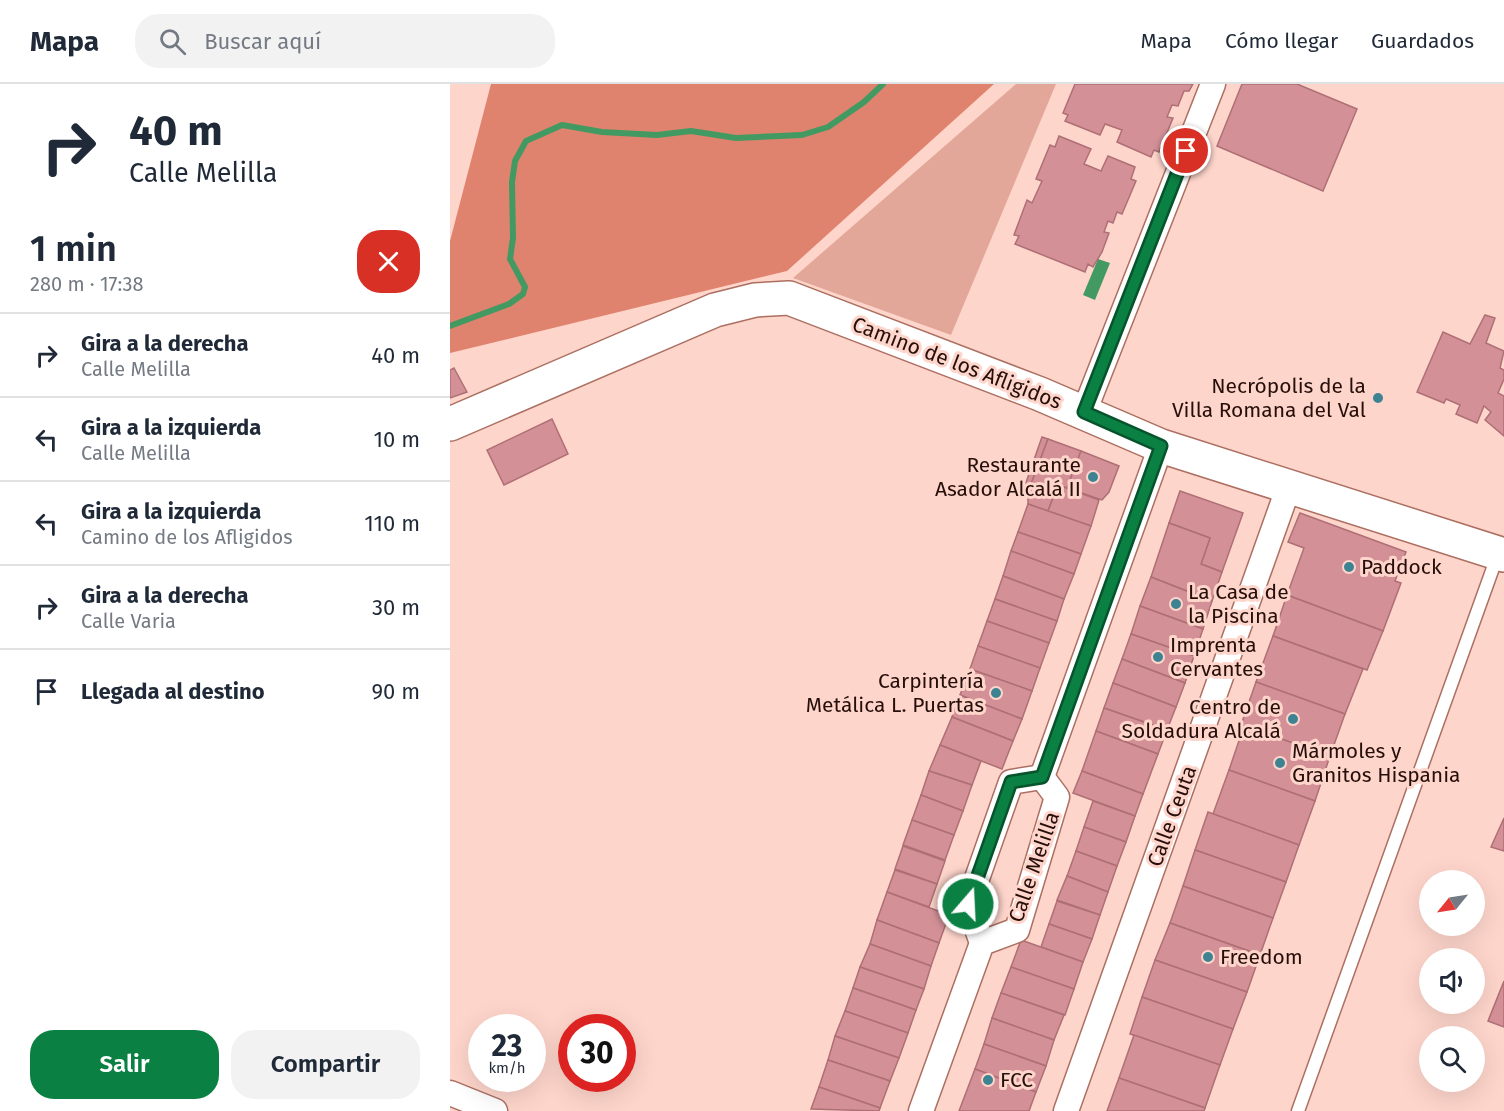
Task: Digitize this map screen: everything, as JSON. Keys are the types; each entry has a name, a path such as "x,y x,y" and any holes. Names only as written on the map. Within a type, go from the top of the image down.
{"street":[{"path":"1084,412 1213,84"},
{"name":"Camino de los Afligidos","path":"450,424 715,310 755,300 789,298 1084,412 1161,446 1501,554"},
{"name":"Calle Melilla","path":"1042,777 1161,446"},
{"name":"Calle Ceuta","path":"1066,1111 1289,486"},
{"name":"Calle Melilla","path":"1042,777 1058,797 1017,930 982,943 968,904 1011,782 1042,777"},
{"path":"921,1111 982,943"},
{"path":"450,1093 495,1111"}],"lane":[{"path":"1298,1111 1501,554"}],"shaded area":[{"path":"491,84 994,84 787,271 450,353 450,241"},
{"path":"1016,84 1056,84 951,335 793,278"},
{"path":"1098,259 1110,263 1095,300 1083,295"}],"building":[{"path":"1075,84 1193,84 1189,91 1184,91 1178,106 1172,105 1167,117 1173,118 1159,152 1154,150 1151,157 1117,142 1122,130 1105,124 1100,135 1065,121 1068,115 1063,113"},
{"path":"1242,84 1297,84 1357,109 1323,191 1217,146"},
{"path":"1059,136 1091,149 1084,164 1101,171 1108,156 1135,167 1131,179 1136,181 1122,214 1117,212 1113,223 1108,221 1104,232 1109,233 1102,252 1093,267 1088,264 1085,272 1015,244 1019,236 1014,235 1027,200 1032,203 1042,181 1036,179 1050,145 1055,147"},
{"path":"1485,315 1495,318 1486,343 1504,351 1500,368 1504,370 1504,379 1498,393 1504,396 1504,436 1485,420 1491,412 1484,406 1477,423 1456,414 1460,405 1446,399 1444,403 1417,392 1443,332 1470,344"},
{"path":"454,368 467,392 450,398 450,370"},
{"path":"552,419 568,454 504,485 487,450"},
{"path":"1042,437 1048,439 1028,492 1023,491"},
{"path":"1048,439 1081,451 1067,488 1058,485 1048,511 1028,504 1028,492"},
{"name":"Restaurante Asador Alcalá II","path":"1081,451 1119,466 1109,492 1102,500 1067,488"},
{"path":"1058,485 1099,500 1091,526 1048,511"},
{"path":"1180,491 1243,513 1222,572 1201,564 1210,538 1169,523"},
{"path":"1028,504 1091,526 1081,554 1018,532"},
{"name":"Paddock","path":"1300,513 1406,552 1395,581 1401,583 1383,631 1287,595 1304,548 1288,542"},
{"path":"1169,523 1210,538 1201,564 1222,572 1212,601 1151,577"},
{"path":"1018,532 1081,554 1074,574 1011,551"},
{"path":"1011,551 1074,574 1064,599 1003,576"},
{"path":"1003,576 1064,599 1057,621 995,599"},
{"name":"La Casa de la Piscina","path":"1151,577 1212,601 1203,629 1140,606"},
{"path":"1287,595 1383,631 1367,670 1273,636"},
{"path":"995,599 1057,621 1049,643 987,621"},
{"path":"1140,606 1203,629 1194,656 1131,634"},
{"path":"987,621 1049,643 1040,668 978,646"},
{"name":"Imprenta Cervantes","path":"1131,634 1194,656 1185,683 1122,659"},
{"path":"1273,636 1363,669 1345,714 1256,682"},
{"path":"978,646 1040,668 1032,691 970,669"},
{"path":"1122,659 1185,683 1176,707 1113,683"},
{"name":"Carpintería Metálica L. Puertas","path":"970,669 1032,691 1022,719 960,695"},
{"name":"Centro de Soldadura Alcalá","path":"1256,682 1345,714 1330,756 1241,725"},
{"path":"1113,683 1176,707 1167,730 1104,708"},
{"path":"960,695 1022,719 1013,741 952,717"},
{"path":"1104,708 1167,730 1158,754 1096,731"},
{"path":"952,717 1013,741 1002,769 940,745"},
{"name":"Mármoles y Granitos Hispania","path":"1244,726 1330,756 1315,801 1229,770"},
{"path":"1096,731 1158,754 1143,794 1082,771"},
{"path":"940,745 981,761 972,785 929,771"},
{"path":"1229,770 1315,801 1299,845 1213,814"},
{"path":"929,771 972,785 963,811 921,795"},
{"path":"1082,771 1143,794 1135,816 1073,793"},
{"path":"921,795 963,811 954,835 912,820"},
{"path":"1093,801 1135,816 1126,842 1084,827"},
{"path":"1208,812 1299,845 1286,882 1195,850"},
{"path":"1504,818 1504,851 1491,847"},
{"path":"912,820 954,835 945,860 903,845"},
{"path":"1084,827 1126,842 1117,866 1076,851"},
{"path":"903,846 945,861 937,884 895,869"},
{"path":"1195,850 1286,882 1273,918 1183,886"},
{"path":"1076,851 1117,866 1108,892 1067,876"},
{"path":"895,870 937,884 929,907 887,892"},
{"path":"1067,876 1108,892 1100,915 1057,900"},
{"path":"1183,886 1273,918 1260,955 1170,923"},
{"path":"887,892 949,915 939,943 877,920"},
{"path":"1057,901 1100,915 1092,939 1049,924"},
{"path":"877,920 939,943 931,966 870,944"},
{"name":"Freedom","path":"1170,923 1260,955 1247,992 1155,960"},
{"path":"1049,924 1092,939 1083,962 1041,947"},
{"path":"1021,940 1083,962 1074,989 1011,967"},
{"path":"870,944 931,966 924,989 860,967"},
{"path":"1155,960 1247,992 1233,1029 1142,997"},
{"path":"860,967 924,989 916,1010 853,988"},
{"path":"1011,967 1074,989 1065,1015 1001,993"},
{"path":"1504,981 1504,1027 1488,1021"},
{"path":"853,988 916,1010 908,1033 845,1011"},
{"path":"1001,993 1064,1015 1054,1040 992,1018"},
{"path":"1142,997 1233,1029 1220,1065 1130,1034"},
{"path":"845,1011 908,1033 899,1058 835,1036"},
{"path":"992,1018 1054,1040 1046,1066 984,1044"},
{"path":"1134,1035 1220,1065 1205,1108 1119,1078"},
{"path":"835,1036 899,1058 890,1081 828,1060"},
{"path":"984,1044 1046,1066 1036,1092 975,1069"},
{"path":"828,1060 890,1081 880,1108 819,1087"},
{"name":"FCC","path":"975,1069 1036,1092 1029,1111 959,1111"},
{"path":"1119,1078 1205,1108 1204,1111 1107,1111"},
{"path":"819,1087 880,1108 879,1111 811,1109"}],"waterway":[{"path":"450,326 509,304 523,294 525,287 510,259 513,238 512,182 515,161 526,141 562,125 602,132 657,135 691,131 736,138 802,135 828,127 864,102 883,84"}],"place":[{"name":"Necrópolis de la Villa Romana del Val","path":"1378,398"},
{"name":"Restaurante Asador Alcalá II","path":"1093,477"},
{"name":"Paddock","path":"1349,567"},
{"name":"La Casa de la Piscina","path":"1176,604"},
{"name":"Imprenta Cervantes","path":"1158,657"},
{"name":"Carpintería Metálica L. Puertas","path":"996,693"},
{"name":"Centro de Soldadura Alcalá","path":"1293,719"},
{"name":"Mármoles y Granitos Hispania","path":"1280,763"},
{"name":"Freedom","path":"1208,957"},
{"name":"FCC","path":"988,1080"}],"route":[{"path":"968,904 1011,782 1042,777 1161,446 1084,412 1186,151"}]}
